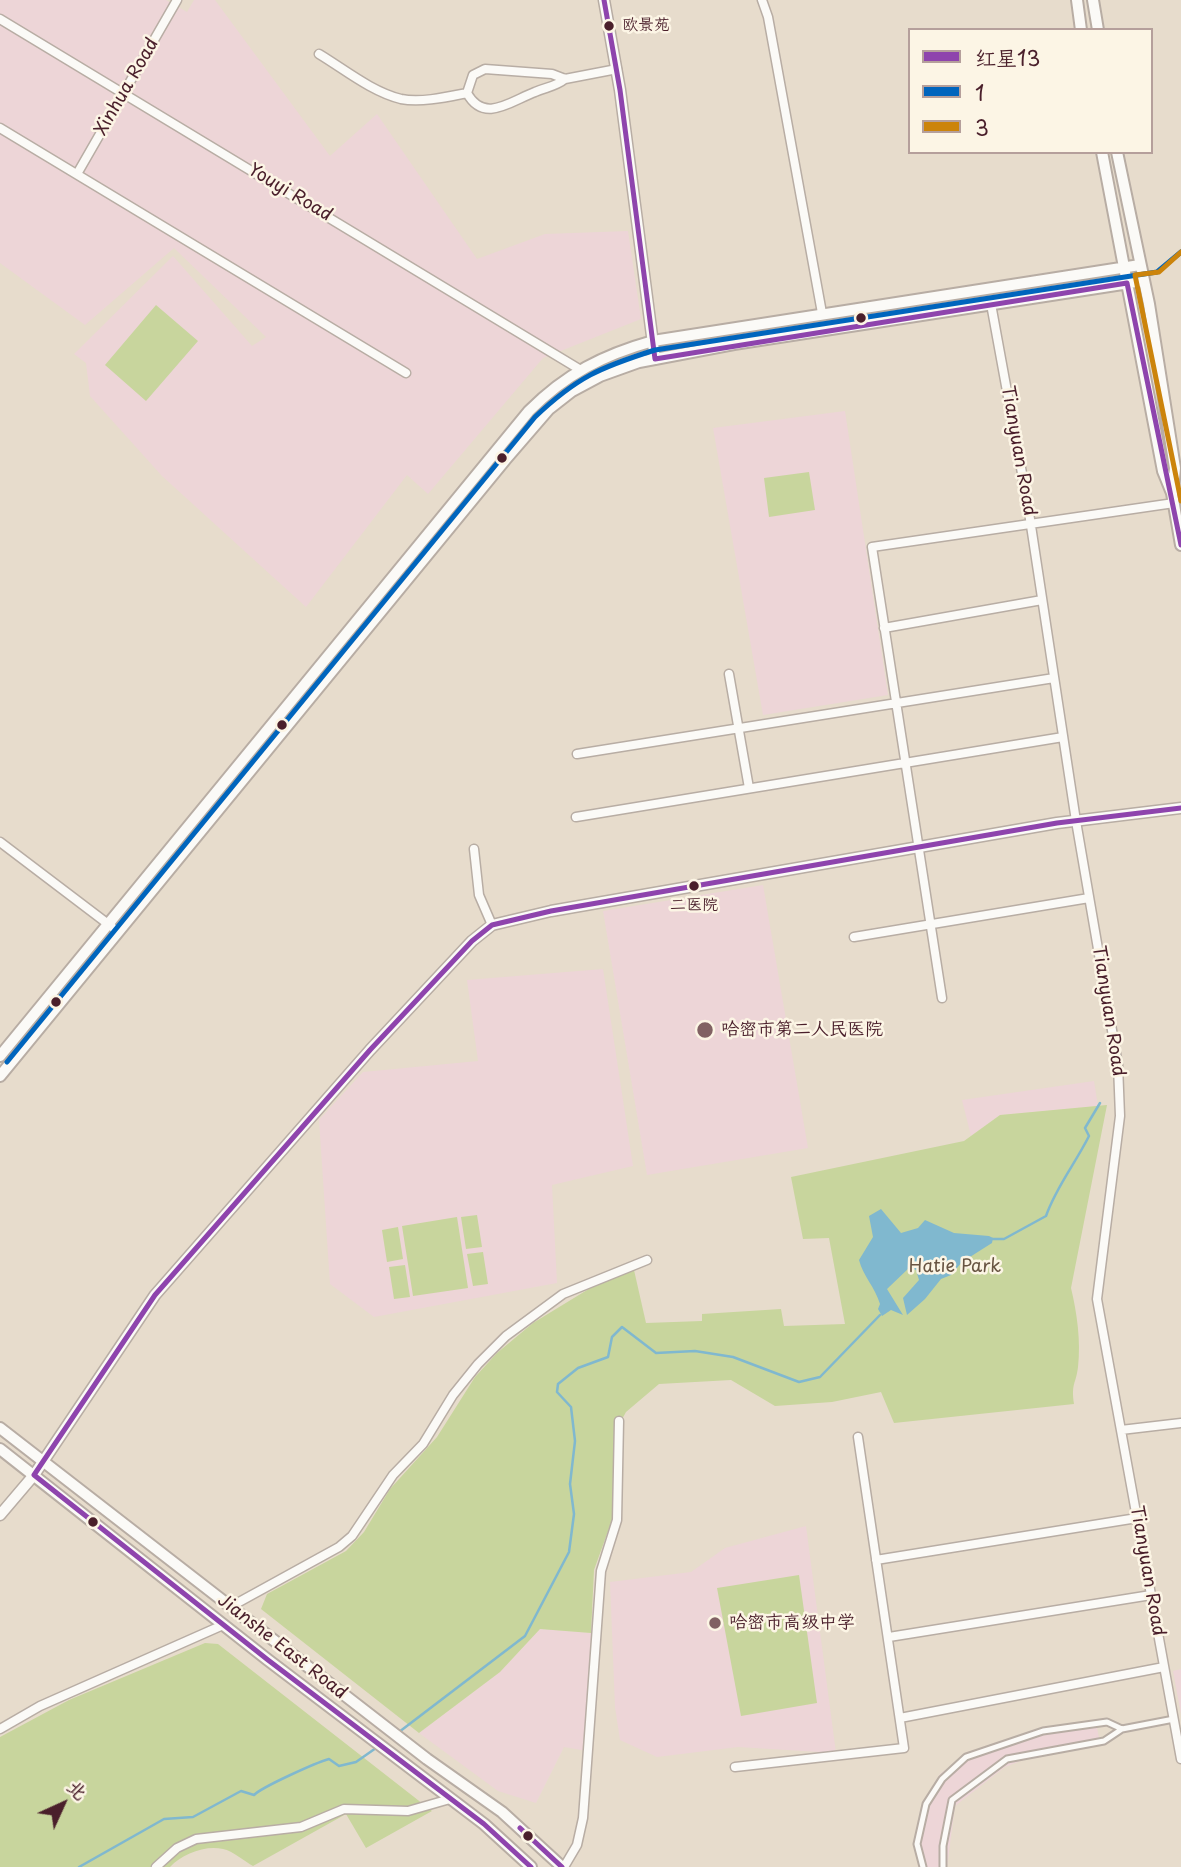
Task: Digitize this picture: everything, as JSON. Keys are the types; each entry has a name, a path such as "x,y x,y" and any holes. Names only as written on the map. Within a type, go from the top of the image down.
{"main road":[{"path":"1077,0 1081,28"},
{"path":"1093,0 1098,28"},
{"path":"1102,154 1163,471 1173,498 1181,545"},
{"path":"1117,154 1142,281 1149,304 1175,468 1173,498"},
{"path":"0,1056 529,411 579,369 599,358 653,341 1140,265"},
{"path":"0,1076 549,409 572,391 600,376 655,359 1142,281"},
{"name":"Jianshe East Road","path":"0,1428 427,1759 502,1812 563,1867"},
{"name":"Jianshe East Road","path":"0,1449 450,1799 531,1867"}],"street":[{"name":"Xinhua Road","path":"77,174 177,0"},
{"path":"604,0 617,69 655,359"},
{"path":"762,0 768,17 822,313"},
{"name":"Youyi Road","path":"0,19 579,369"},
{"path":"319,54 384,92 402,99 441,98 467,93"},
{"path":"565,79 552,74 485,69 469,80 467,93 477,106 494,110 537,90 550,89 565,79 617,69"},
{"path":"0,128 406,373"},
{"name":"Tianyuan Road","path":"991,304 1030,522 1119,1078 1120,1116 1097,1299 1181,1759"},
{"path":"942,998 872,547 1173,498"},
{"path":"884,628 1042,600"},
{"path":"729,674 749,788"},
{"path":"577,754 1054,678"},
{"path":"576,817 1063,737"},
{"path":"0,1515 34,1475 155,1295 370,1051 472,941 492,925 551,911 1076,821 1181,808"},
{"path":"0,842 118,932"},
{"path":"474,849 479,895 492,925"},
{"path":"854,937 1089,898"},
{"path":"230,1607 339,1547 352,1536 393,1475 423,1444 453,1395 506,1336 563,1294 647,1261"},
{"path":"563,1867 577,1845 583,1818 600,1572 617,1520 620,1421"},
{"path":"1121,1430 1181,1423"},
{"path":"735,1767 904,1748 858,1437"},
{"path":"876,1560 1137,1518"},
{"path":"889,1637 1151,1595"},
{"path":"0,1729 40,1706 223,1625"},
{"path":"900,1718 1164,1667"},
{"path":"943,1867 943,1846 952,1800 1007,1759 1104,1741 1122,1729 1174,1720"},
{"path":"923,1867 917,1844 926,1804 942,1779 965,1757 1043,1731 1107,1722 1122,1729"},
{"path":"156,1867 177,1848 195,1839 301,1827 344,1809 408,1811 450,1799"}],"shaded area":[{"path":"0,0 166,0 187,12 194,0 215,0 330,156 377,114 477,259 545,234 628,231 641,319 543,358 428,494 407,475 306,607 162,476 90,396 86,363 74,354 173,256 252,346 266,337 174,248 85,325 0,263"},
{"path":"845,411 888,695 763,715 713,428"},
{"name":"哈密市第二人民医院","path":"763,885 808,1148 647,1175 603,911"},
{"path":"603,969 633,1166 552,1185 557,1283 374,1317 330,1284 319,1120 363,1072 478,1061 467,980"},
{"path":"1094,1081 1098,1106 1000,1115 971,1136 962,1100"},
{"name":"哈密市高级中学","path":"806,1526 836,1753 738,1747 657,1757 620,1740 615,1707 610,1582 691,1572 725,1548"},
{"path":"540,1629 591,1633 587,1751 564,1747 536,1803 498,1791 419,1733 500,1672"},
{"path":"1181,1669 1181,1714 1173,1671"},
{"path":"1096,1723 1100,1742 1049,1750 1005,1767 955,1806 947,1867 923,1867 915,1836 924,1800 940,1774 964,1756 1005,1742"}],"green space":[{"path":"156,305 198,341 146,401 105,365"},
{"path":"809,472 815,510 769,517 764,478"},
{"name":"Hatie Park","path":"1107,1105 1071,1288 1079,1347 1073,1388 1074,1404 894,1423 881,1392 832,1402 775,1406 731,1380 659,1384 626,1412 615,1432 612,1520 594,1570 591,1633 540,1629 500,1672 419,1733 261,1609 267,1594 346,1551 364,1532 390,1489 437,1437 475,1377 497,1353 533,1323 592,1287 634,1270 646,1323 702,1321 702,1314 781,1309 784,1326 845,1324 829,1238 803,1239 791,1177 964,1141 1000,1115"},
{"path":"477,1215 482,1247 466,1249 461,1217"},
{"path":"457,1217 468,1288 413,1296 402,1226"},
{"path":"398,1227 403,1259 387,1262 382,1230"},
{"path":"483,1252 488,1284 473,1286 467,1254"},
{"path":"405,1265 410,1297 394,1299 389,1267"},
{"path":"799,1575 817,1703 741,1716 717,1588"},
{"path":"205,1643 218,1644 432,1811 366,1848 346,1814 253,1866 231,1852 209,1848 181,1858 170,1867 0,1867 0,1737 69,1700"}],"water":[{"path":"881,1209 901,1233 918,1228 925,1220 954,1233 989,1236 993,1238 992,1243 962,1262 951,1275 941,1279 925,1299 907,1315 903,1298 919,1280 916,1270 910,1267 887,1289 903,1315 891,1310 882,1316 878,1309 878,1298 859,1260 873,1237 869,1216"}],"waterway":[{"path":"992,1239 1004,1239 1046,1216 1089,1136 1085,1128 1100,1103"},
{"path":"399,1732 525,1636 569,1552 574,1514 570,1484 575,1441 571,1407 557,1392 558,1384 578,1368 608,1357 612,1337 622,1327 656,1353 695,1351 733,1357 799,1382 820,1377 880,1315"},
{"path":"79,1867 164,1819 193,1817 241,1791 254,1795 322,1761 329,1759 339,1766 356,1762 376,1748"}],"transit line":[{"name":"红星13","path":"604,0 620,90 655,359 1127,283 1181,545"},
{"name":"1","path":"7,1062 535,417 577,383 604,368 655,350 1157,272 1181,252"},
{"name":"3","path":"1181,252 1159,272 1135,275 1181,501"},
{"name":"红星13","path":"531,1867 484,1824 268,1660 34,1475 155,1295 370,1050 472,941 492,925 551,911 1057,823 1181,808"},
{"name":"红星13","path":"520,1828 562,1867"}],"place":[{"name":"欧景苑","path":"609,26"},
{"name":"二医院","path":"694,886"},
{"name":"哈密市第二人民医院","path":"705,1030"},
{"name":"哈密市高级中学","path":"715,1623"}]}
